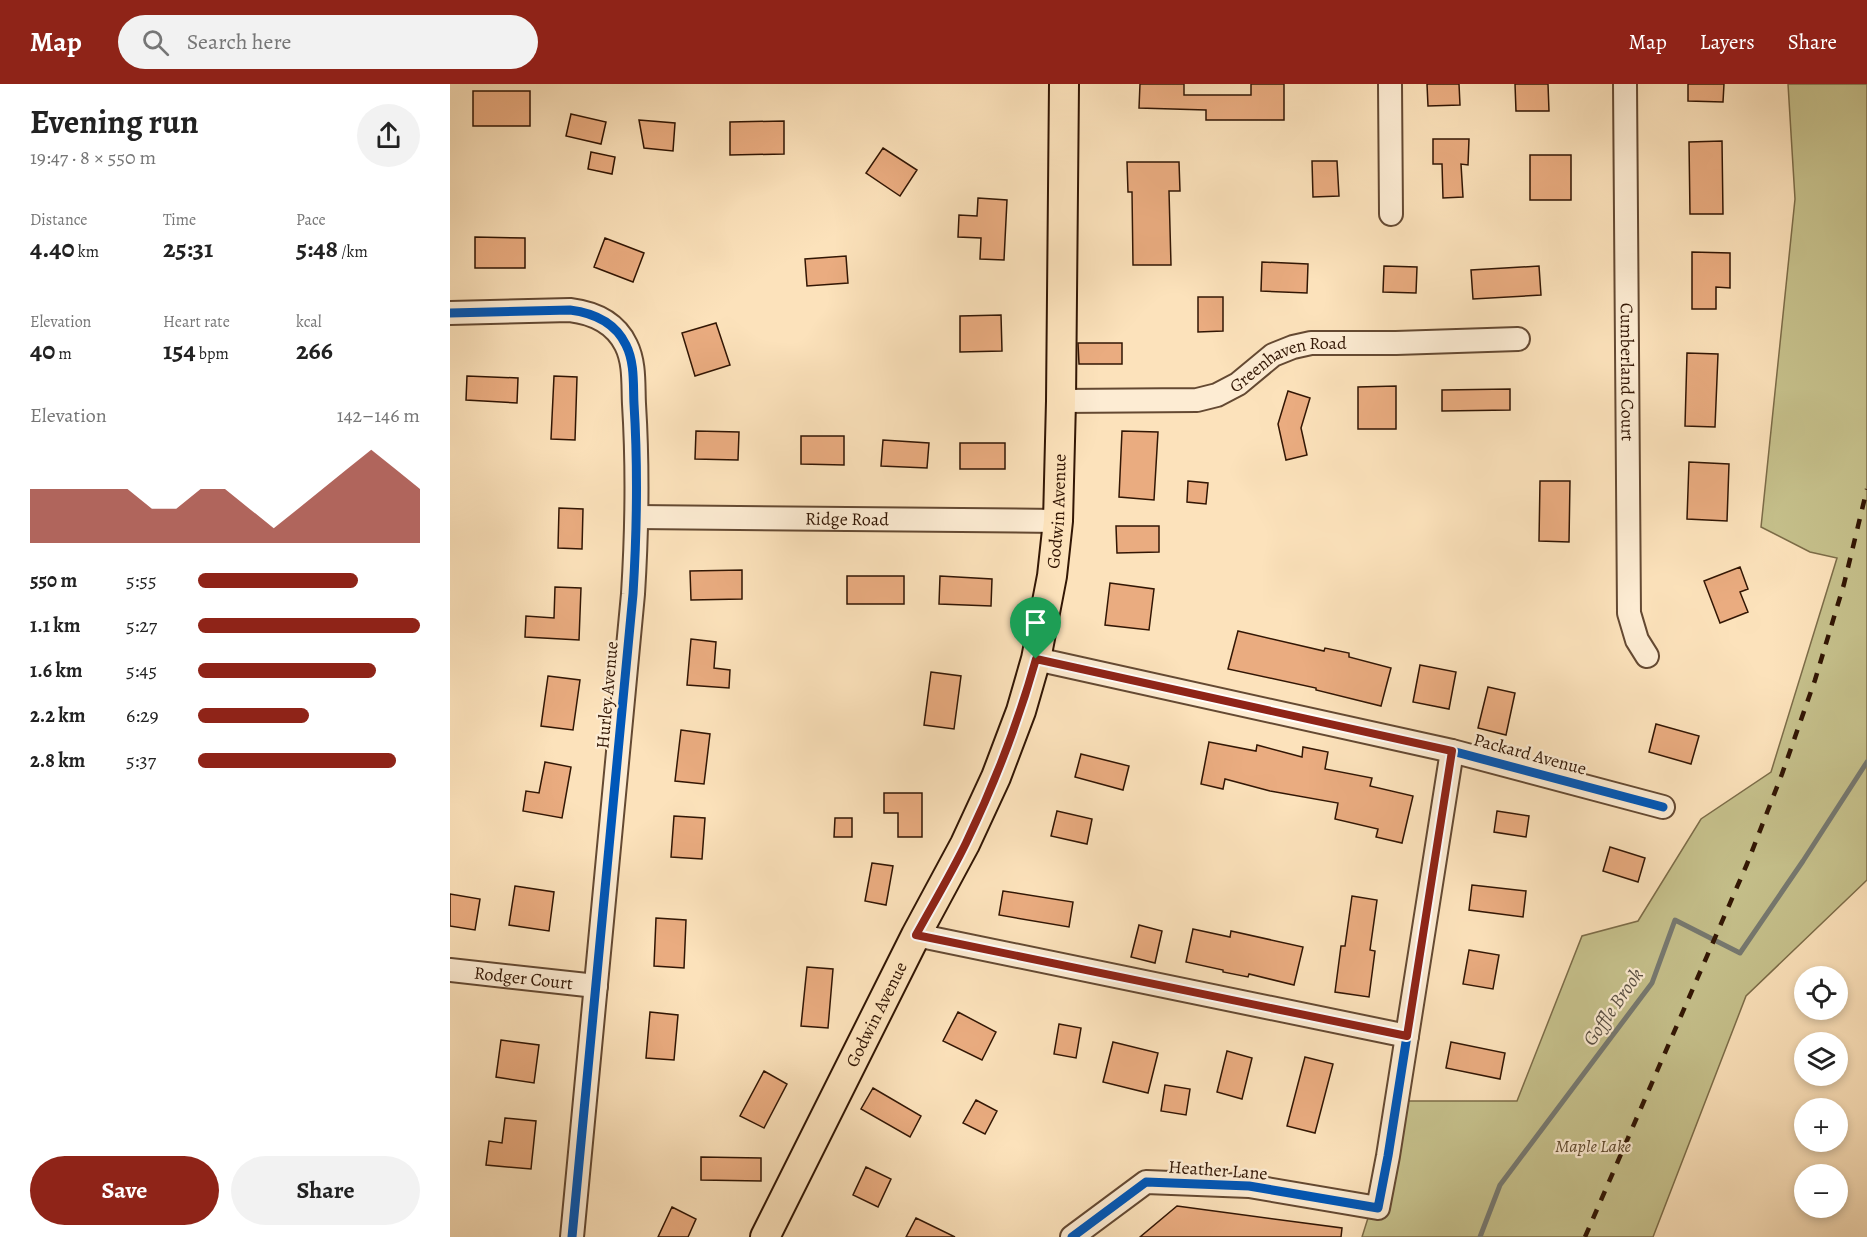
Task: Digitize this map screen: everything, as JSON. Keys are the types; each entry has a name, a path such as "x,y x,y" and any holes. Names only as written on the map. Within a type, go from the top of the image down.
{"main road":[{"name":"Godwin Avenue","path":"765,1237 916,935 965,844 996,777 1021,711 1036,659 1052,576 1058,521 1065,84"}],"street":[{"path":"1390,84 1391,214"},
{"name":"Cumberland Court","path":"1625,84 1629,613 1637,640 1647,657"},
{"name":"Hurley Avenue","path":"450,313 570,310 587,312 603,319 616,330 626,345 632,361 637,443 637,517 633,594 572,1237"},
{"name":"Greenhaven Road","path":"1061,401 1197,400 1216,395 1238,384 1273,355 1311,343 1518,339"},
{"name":"Ridge Road","path":"637,517 1058,521"},
{"name":"Packard Avenue","path":"1036,659 1452,751 1663,807"},
{"path":"916,935 1407,1036 1452,751"},
{"name":"Rodger Court","path":"450,970 596,986"},
{"name":"Heather Lane","path":"1072,1237 1146,1182 1249,1186 1378,1208 1407,1036"}],"green space":[{"name":"Maple Lake","path":"1788,84 1867,84 1867,880 1746,996 1653,1237 1362,1237 1405,1101 1517,1101 1582,936 1638,921 1701,819 1771,772 1837,558 1810,552 1761,527 1795,199"}],"building":[{"path":"1140,84 1184,84 1184,95 1251,95 1251,84 1284,84 1284,120 1206,120 1206,110 1139,108"},
{"path":"1427,84 1459,84 1460,105 1428,106"},
{"path":"1515,84 1548,84 1549,111 1516,111"},
{"path":"1688,84 1724,84 1723,102 1688,101"},
{"path":"473,91 530,91 530,126 473,126"},
{"path":"571,114 606,122 601,144 566,136"},
{"path":"639,120 675,123 673,151 644,148"},
{"path":"784,121 784,154 730,155 730,122"},
{"path":"1433,139 1469,139 1468,165 1461,164 1463,197 1443,198 1442,164 1433,164"},
{"path":"1722,141 1723,214 1690,214 1689,142"},
{"path":"883,148 917,170 900,196 866,173"},
{"path":"591,152 615,157 612,174 588,169"},
{"path":"1530,155 1571,155 1571,200 1530,200"},
{"path":"1312,161 1337,161 1339,196 1313,197"},
{"path":"1127,162 1179,162 1180,191 1169,191 1171,265 1133,265 1132,192 1128,192"},
{"path":"978,198 1007,200 1004,260 980,259 981,238 958,237 959,215 977,216"},
{"path":"475,237 525,238 525,268 475,268"},
{"path":"605,238 644,253 633,282 594,267"},
{"path":"1692,252 1730,253 1730,288 1716,287 1716,309 1692,309"},
{"path":"846,256 848,283 807,286 805,259"},
{"path":"1262,262 1308,264 1307,293 1261,291"},
{"path":"1384,266 1417,267 1416,293 1383,292"},
{"path":"1539,266 1541,295 1473,299 1471,270"},
{"path":"1198,297 1223,297 1223,331 1198,332"},
{"path":"1001,315 1002,351 960,352 960,316"},
{"path":"716,323 730,365 695,376 682,333"},
{"path":"1078,343 1122,343 1122,364 1079,364"},
{"path":"1687,353 1718,354 1715,427 1685,426"},
{"path":"467,376 518,378 517,403 466,400"},
{"path":"554,376 577,377 575,440 551,439"},
{"path":"1396,386 1396,429 1358,429 1358,387"},
{"path":"1510,389 1510,410 1442,411 1442,390"},
{"path":"1288,391 1310,398 1301,428 1307,455 1286,460 1278,424"},
{"path":"696,431 739,432 738,460 695,459"},
{"path":"1122,431 1158,432 1154,500 1119,497"},
{"path":"801,436 844,436 844,465 801,464"},
{"path":"883,440 929,443 927,468 881,466"},
{"path":"960,443 1005,443 1005,469 960,469"},
{"path":"1689,462 1729,464 1727,521 1687,519"},
{"path":"1188,481 1208,483 1206,504 1187,502"},
{"path":"1540,481 1570,481 1569,542 1539,541"},
{"path":"559,508 583,509 582,549 558,548"},
{"path":"1116,526 1159,526 1159,552 1117,553"},
{"path":"1740,567 1748,589 1740,592 1748,612 1720,623 1704,581"},
{"path":"742,570 742,599 691,600 690,571"},
{"path":"847,576 904,576 904,604 847,604"},
{"path":"940,576 992,579 991,606 939,604"},
{"path":"1110,583 1154,589 1149,630 1105,625"},
{"path":"555,587 581,588 579,640 525,637 526,616 554,618"},
{"path":"1238,631 1324,651 1325,648 1349,653 1349,657 1391,668 1381,706 1316,690 1316,688 1228,669"},
{"path":"691,639 716,642 714,668 730,670 729,688 687,685"},
{"path":"1420,665 1456,672 1449,709 1413,702"},
{"path":"931,672 961,676 954,729 924,725"},
{"path":"548,676 580,680 573,730 541,726"},
{"path":"1488,687 1515,693 1506,735 1478,728"},
{"path":"1656,724 1699,736 1691,764 1649,752"},
{"path":"681,730 710,734 704,784 675,781"},
{"path":"1209,742 1256,751 1257,745 1302,757 1303,747 1328,752 1325,769 1372,778 1370,786 1413,796 1402,843 1376,837 1378,829 1335,819 1338,803 1270,791 1225,779 1223,789 1201,784"},
{"path":"1081,754 1129,766 1123,790 1075,777"},
{"path":"545,762 571,767 562,818 523,811 526,791 539,793"},
{"path":"884,793 922,793 922,837 898,837 898,813 884,813"},
{"path":"1057,811 1092,819 1087,844 1051,836"},
{"path":"1497,811 1529,816 1526,837 1494,832"},
{"path":"674,816 705,818 702,859 671,857"},
{"path":"835,818 852,818 852,837 834,837"},
{"path":"1610,847 1645,858 1638,882 1603,871"},
{"path":"872,863 893,866 886,905 865,901"},
{"path":"1472,885 1526,891 1523,917 1469,910"},
{"path":"515,886 554,892 549,931 509,925"},
{"path":"1003,891 1073,902 1069,927 999,915"},
{"path":"450,894 480,899 475,930 450,926"},
{"path":"1352,896 1377,900 1370,950 1375,951 1369,997 1335,992 1341,946 1345,946"},
{"path":"656,918 686,920 684,968 654,966"},
{"path":"1139,925 1162,931 1155,963 1131,957"},
{"path":"1193,929 1230,937 1231,931 1303,947 1294,985 1249,974 1248,977 1223,972 1223,970 1186,962"},
{"path":"1469,950 1499,955 1493,989 1463,984"},
{"path":"807,967 833,969 828,1028 801,1026"},
{"path":"650,1012 678,1015 674,1060 646,1058"},
{"path":"958,1012 996,1032 982,1060 943,1041"},
{"path":"1059,1024 1081,1028 1076,1058 1054,1054"},
{"path":"501,1040 539,1045 534,1083 496,1077"},
{"path":"1113,1042 1158,1053 1148,1093 1103,1082"},
{"path":"1451,1042 1505,1053 1500,1079 1446,1068"},
{"path":"1227,1051 1252,1058 1242,1099 1217,1092"},
{"path":"1305,1057 1333,1064 1315,1133 1287,1126"},
{"path":"764,1071 787,1084 764,1128 740,1116"},
{"path":"1165,1085 1190,1089 1186,1115 1161,1111"},
{"path":"873,1088 921,1116 910,1137 861,1109"},
{"path":"976,1100 997,1111 985,1134 963,1123"},
{"path":"505,1118 536,1121 531,1169 486,1165 489,1141 502,1143"},
{"path":"701,1157 761,1158 761,1181 701,1180"},
{"path":"866,1167 891,1179 878,1207 853,1195"},
{"path":"1177,1206 1342,1228 1341,1237 1140,1237"},
{"path":"672,1207 696,1219 688,1237 658,1237"},
{"path":"916,1218 955,1237 906,1237"}],"waterway":[{"name":"Goffle Brook","path":"1480,1237 1500,1185 1652,983 1675,920 1740,953 1867,762"}],"railway":[{"path":"1585,1237 1747,864 1782,774 1815,680 1844,584 1867,489"}],"cycle path":[{"path":"450,313 570,310 595,316 616,330 626,345 632,367 636,475 633,594 572,1237"},
{"path":"1036,659 1452,751 1663,807"},
{"path":"1072,1237 1146,1182 1249,1186 1378,1208 1452,751"}],"route":[{"path":"1036,659 1452,751 1407,1036 916,935 965,844 996,777 1021,711 1036,659"}]}
